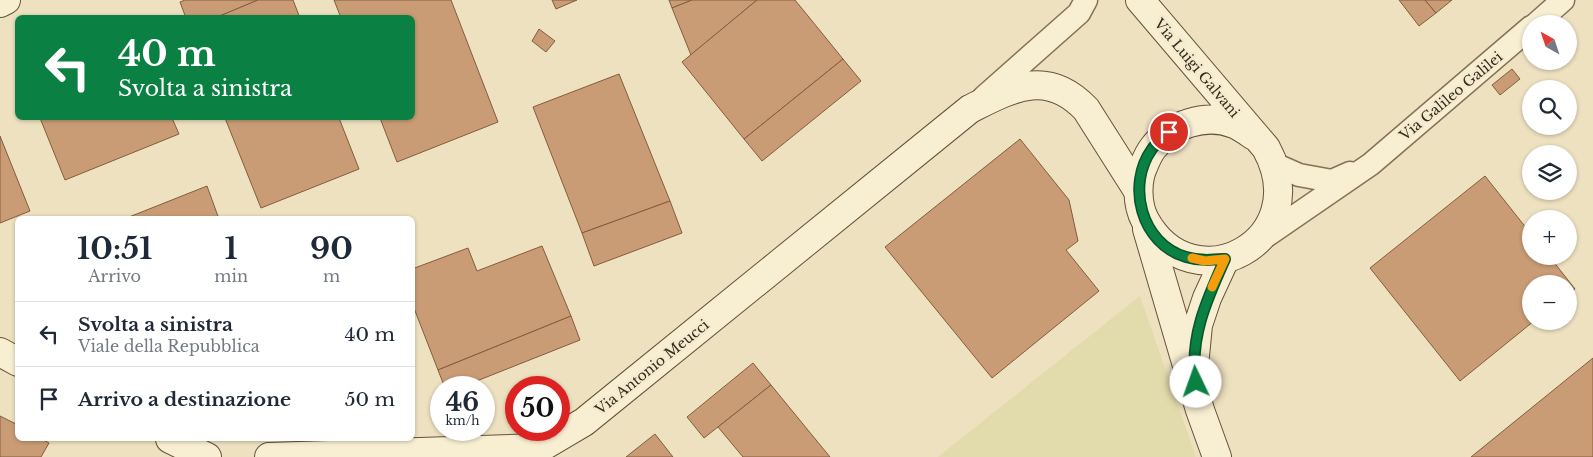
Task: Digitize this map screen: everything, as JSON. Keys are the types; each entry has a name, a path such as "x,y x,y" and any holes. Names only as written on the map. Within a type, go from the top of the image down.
{"main road":[{"path":"0,2 6,0"},
{"name":"Via Luigi Galvani","path":"1140,0 1254,136"},
{"name":"Via Antonio Meucci","path":"269,457 540,448 584,422 970,110 1006,91 1025,86 1048,85 1065,91 1086,109 1141,204"},
{"path":"1141,204 1153,234 1167,248 1185,257 1205,261 1225,259 1238,255 1251,247 1264,234 1274,218 1279,200 1279,182 1274,164 1266,148 1254,136 1234,124 1212,120 1189,123 1169,132 1152,148 1142,168 1141,204 1200,410 1217,457"},
{"path":"1200,410 1194,369 1198,325 1207,298 1225,259"},
{"path":"0,352 15,360"},
{"path":"174,441 207,457"}],"street":[{"name":"Via Antonio Meucci","path":"970,110 1079,13 1086,0"},
{"path":"1545,15 1560,1"},
{"name":"Via Galileo Galilei","path":"1251,247 1371,164 1522,35"},
{"name":"Via Galileo Galilei","path":"1274,164 1299,174 1332,181 1371,164"}],"shaded area":[{"path":"1140,296 1196,457 938,457"}],"building":[{"path":"185,0 258,0 222,15 185,15 180,2"},
{"path":"258,0 293,0 299,15 222,15"},
{"path":"334,0 451,0 498,122 397,162 381,120 415,120 415,15 340,15"},
{"path":"552,0 577,0 556,9"},
{"path":"669,0 692,0 672,8"},
{"path":"692,0 757,0 691,55 672,8"},
{"path":"757,0 795,0 843,59 744,139 682,62"},
{"path":"1399,0 1425,0 1436,13 1419,26"},
{"path":"1425,0 1452,0 1436,13"},
{"path":"539,29 555,41 546,52 532,41"},
{"path":"843,59 861,81 762,161 744,139"},
{"path":"1512,69 1520,79 1500,95 1492,85"},
{"path":"619,74 670,201 582,233 533,107"},
{"path":"41,120 173,120 179,134 65,180"},
{"path":"226,120 340,120 359,169 261,208"},
{"path":"0,136 30,211 0,223"},
{"path":"1020,139 1069,200 1078,241 1066,250 1099,291 992,378 885,247"},
{"path":"1485,176 1522,223 1522,265 1556,265 1564,275 1522,275 1523,330 1460,381 1370,268"},
{"path":"207,186 218,216 132,216"},
{"path":"670,201 682,233 594,266 582,233"},
{"path":"542,246 571,316 438,370 415,311 415,268 468,248 477,271"},
{"path":"571,316 580,340 489,376 440,376 438,370"},
{"path":"1593,358 1593,457 1471,457"},
{"path":"753,363 771,385 704,438 687,417"},
{"path":"771,385 830,457 743,457 718,427"},
{"path":"0,416 15,424 15,441 46,441 49,443 41,457 0,457"},
{"path":"655,434 673,457 626,457"}],"slow traffic":[{"path":"1192,258 1205,261 1225,259 1212,287"}],"route":[{"path":"1169,132 1152,148 1142,168 1138,191 1139,204 1143,216 1153,234 1167,248 1185,257 1205,261 1225,259 1207,298 1198,325 1194,369 1196,382"}]}
